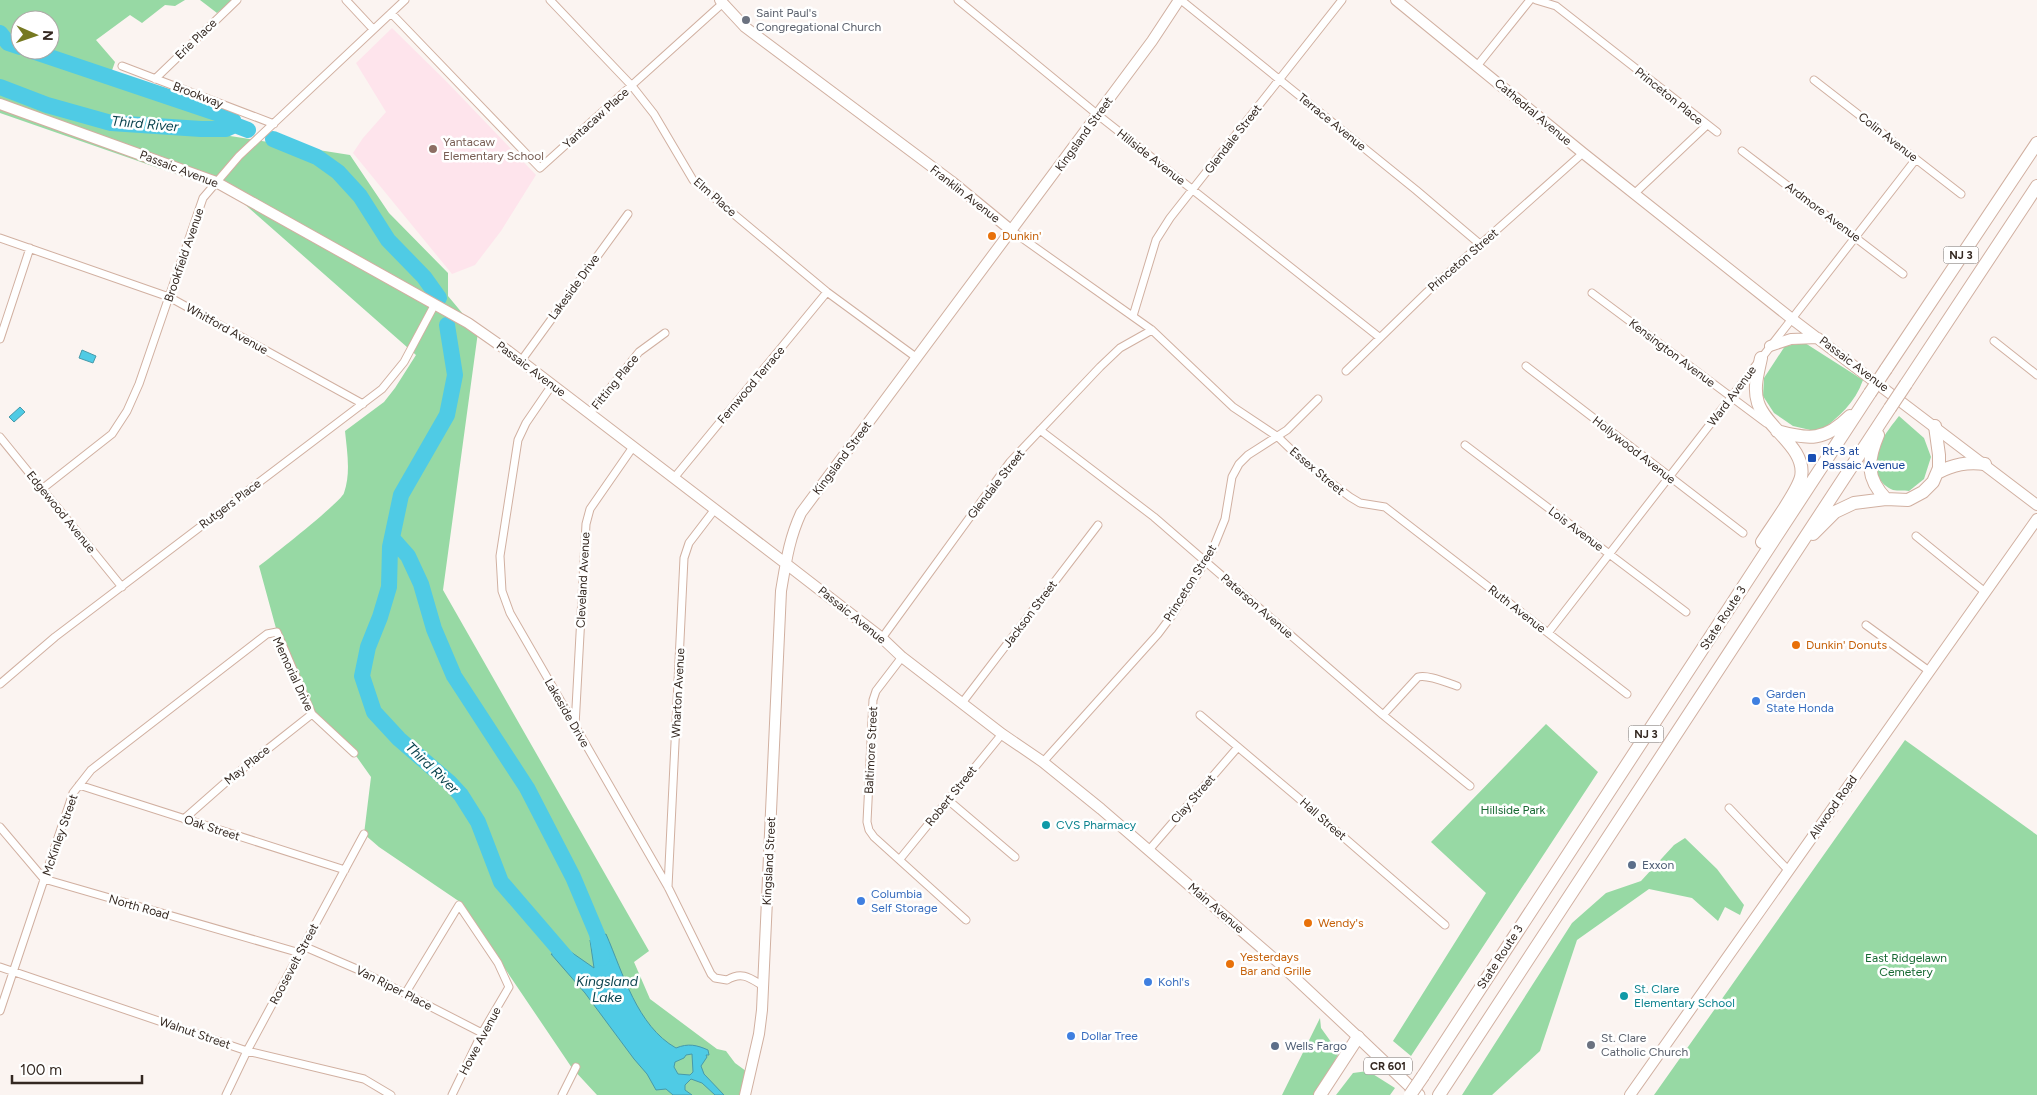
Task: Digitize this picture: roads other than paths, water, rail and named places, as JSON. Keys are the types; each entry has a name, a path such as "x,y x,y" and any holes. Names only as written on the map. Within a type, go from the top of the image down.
{"highway":[{"name":"State Route 3","path":"1410,1095 1870,393 2037,143"},
{"name":"State Route 3","path":"1439,1094 2037,186"},
{"path":"1730,607 1761,544 1796,489 1801,476 1801,465 1797,454 1763,414 1756,398 1756,383 1761,358"},
{"path":"1777,431 1798,437 1815,438 1823,436 1844,422 1870,393"},
{"path":"1886,498 1872,480 1870,460 1874,444 1890,408"},
{"path":"1795,552 1840,508 1861,501 1886,498 1902,500 1916,497 1933,482 1937,473 1940,462 1939,429"},
{"path":"1937,473 1955,465 1969,462 1985,464"},
{"path":"1320,1095 1358,1037"}],"main road":[{"name":"Kingsland Street","path":"745,1095 759,1034 762,1010 781,591 788,548 801,513 1098,115 1180,0"},
{"name":"Cathedral Avenue","path":"1396,0 1671,223"},
{"name":"Franklin Avenue","path":"722,2 745,27 951,181 1012,231"},
{"name":"Passaic Avenue","path":"0,104 216,182 468,323 786,562 882,638 902,657 1002,734"},
{"name":"Passaic Avenue","path":"1671,223 1792,319 1820,338 2037,505"},
{"path":"1770,346 1791,339 1820,338"},
{"name":"Allwood Road","path":"1630,1095 2037,519"},
{"name":"Main Avenue","path":"1002,734 1043,762 1149,850 1279,963 1418,1095"}],"street":[{"name":"Erie Place","path":"155,79 238,0"},
{"path":"346,0 373,29"},
{"name":"Brookfield Avenue","path":"42,489 112,434 122,419 139,384 203,198 239,156 405,0"},
{"name":"Elm Place","path":"550,0 632,86 654,114 693,180 827,292 917,358"},
{"name":"Hillside Avenue","path":"958,0 1098,115 1379,337"},
{"name":"Terrace Avenue","path":"1180,0 1416,190 1481,246"},
{"name":"Glendale Street","path":"1133,316 1156,240 1193,189 1342,0"},
{"path":"1477,66 1530,0"},
{"name":"Princeton Place","path":"1536,0 1556,6 1706,125 1634,194"},
{"name":"Yantacaw Place","path":"391,13 540,168 722,2"},
{"name":"Brookway","path":"122,66 274,124"},
{"name":"Colin Avenue","path":"1814,80 1961,194"},
{"path":"1706,125 1717,132"},
{"name":"Ardmore Avenue","path":"1742,151 1903,274"},
{"name":"Princeton Street","path":"1346,371 1379,337 1583,153"},
{"name":"Ward Avenue","path":"1548,633 1916,159"},
{"name":"Lakeside Drive","path":"521,361 628,214"},
{"name":"Franklin Avenue","path":"1012,231 1152,330 1233,407"},
{"name":"Whitford Avenue","path":"0,238 170,297 363,404"},
{"path":"0,339 30,248"},
{"name":"Fernwood Terrace","path":"674,478 827,292"},
{"name":"Kensington Avenue","path":"1592,293 1777,431"},
{"name":"Rutgers Place","path":"0,684 55,637 382,390 404,362 435,304"},
{"name":"Glendale Street","path":"882,638 1010,462 1120,348 1152,330"},
{"name":"Fitting Place","path":"590,413 639,352 665,333"},
{"path":"1994,341 2037,375"},
{"name":"Hollywood Avenue","path":"1526,366 1743,533"},
{"name":"Lakeside Drive","path":"552,385 526,423 518,440 500,556 502,591 510,613 668,888 711,974 715,978 727,980 733,976 744,975 763,986"},
{"name":"Princeton Street","path":"1043,762 1158,634 1173,614 1206,561 1219,535 1225,519 1231,484 1239,464 1248,455 1278,437 1318,399"},
{"name":"Essex Street","path":"1233,407 1278,437 1306,464 1350,497 1360,503 1385,507 1406,524"},
{"name":"Paterson Avenue","path":"1040,430 1154,517 1383,715 1470,786"},
{"name":"Edgewood Avenue","path":"0,437 122,587"},
{"name":"Lois Avenue","path":"1465,445 1686,612"},
{"name":"Cleveland Avenue","path":"575,726 588,517 590,509 633,447"},
{"name":"Wharton Avenue","path":"668,888 684,558 689,543 715,509"},
{"name":"Ruth Avenue","path":"1406,524 1627,694"},
{"name":"Jackson Street","path":"962,703 1098,525"},
{"path":"1916,536 1986,592"},
{"path":"1866,625 1929,671"},
{"name":"Memorial Drive","path":"204,683 267,634 276,632 312,714 354,753"},
{"name":"Baltimore Street","path":"900,859 874,837 869,830 867,822 873,700 876,692 902,657"},
{"path":"1383,715 1418,677 1427,676 1434,680 1457,686"},
{"name":"McKinley Street","path":"0,1012 73,793 91,770 204,683"},
{"name":"May Place","path":"184,819 226,782 312,714"},
{"name":"Hall Street","path":"1200,716 1445,925"},
{"name":"Robert Street","path":"900,859 1002,734"},
{"name":"Clay Street","path":"1149,850 1238,747"},
{"name":"Oak Street","path":"79,785 345,870"},
{"path":"948,800 1015,857"},
{"path":"1729,808 1788,870"},
{"path":"0,827 44,879"},
{"name":"Roosevelt Street","path":"226,1095 247,1051 364,834"},
{"path":"900,859 966,920"},
{"name":"North Road","path":"44,879 302,949"},
{"name":"Howe Avenue","path":"405,994 459,905 498,962 509,987 482,1033 452,1095"},
{"name":"Van Riper Place","path":"302,949 360,970 482,1033"},
{"name":"Walnut Street","path":"0,966 247,1051 364,1079 391,1095"},
{"path":"562,1095 576,1067"}],"water":[{"path":"82,350 96,356 93,363 79,358"},
{"path":"20,407 25,412 14,422 9,417"},
{"name":"Kingsland Lake","path":"606,934 625,981 641,1013 662,1038 676,1048 692,1045 708,1050 709,1055 706,1055 707,1057 701,1066 704,1074 724,1095 715,1095 702,1083 691,1079 685,1085 685,1090 692,1095 673,1095 666,1089 656,1090 647,1074 585,993 551,954 571,952 594,968 590,940","holes":["692,1054 693,1072 690,1075 678,1074 674,1067 675,1062 686,1055"]}],"waterway":[{"name":"Third River","path":"0,33 10,44"},
{"name":"Third River","path":"59,60 219,114 233,120 235,125"},
{"name":"Third River","path":"0,87 47,105 111,123 201,129 226,129 235,125 248,130"},
{"name":"Third River","path":"273,139 317,157 338,172 360,196 388,240 424,277 439,298"},
{"name":"Third River","path":"447,325 455,375 447,415 401,495 390,547 389,587 368,647 362,676 374,712 399,739 449,782 461,795 478,822 501,882 576,969"},
{"name":"Third River","path":"392,538 408,556 421,584 434,629 454,676 527,788 573,877 597,934 602,958"}],"place":[{"name":"Saint Paul's Congregational Church","path":"746,20"},
{"name":"Yantacaw Elementary School","path":"433,149"},
{"name":"Dunkin'","path":"992,236"},
{"name":"Rt-3 at Passaic Avenue","path":"1812,458"},
{"name":"Dunkin' Donuts","path":"1796,645"},
{"name":"Garden State Honda","path":"1756,701"},
{"name":"CVS Pharmacy","path":"1046,825"},
{"name":"Exxon","path":"1632,865"},
{"name":"Columbia Self Storage","path":"861,901"},
{"name":"Wendy's","path":"1308,923"},
{"name":"Yesterdays Bar and Grille","path":"1230,964"},
{"name":"Kohl's","path":"1148,982"},
{"name":"St. Clare Elementary School","path":"1624,996"},
{"name":"Dollar Tree","path":"1071,1036"},
{"name":"St. Clare Catholic Church","path":"1591,1045"},
{"name":"Wells Fargo","path":"1275,1046"}],"park label":[{"name":"Hillside Park","path":"1513,810"},
{"name":"East Ridgelawn Cemetery","path":"1906,965"}]}
